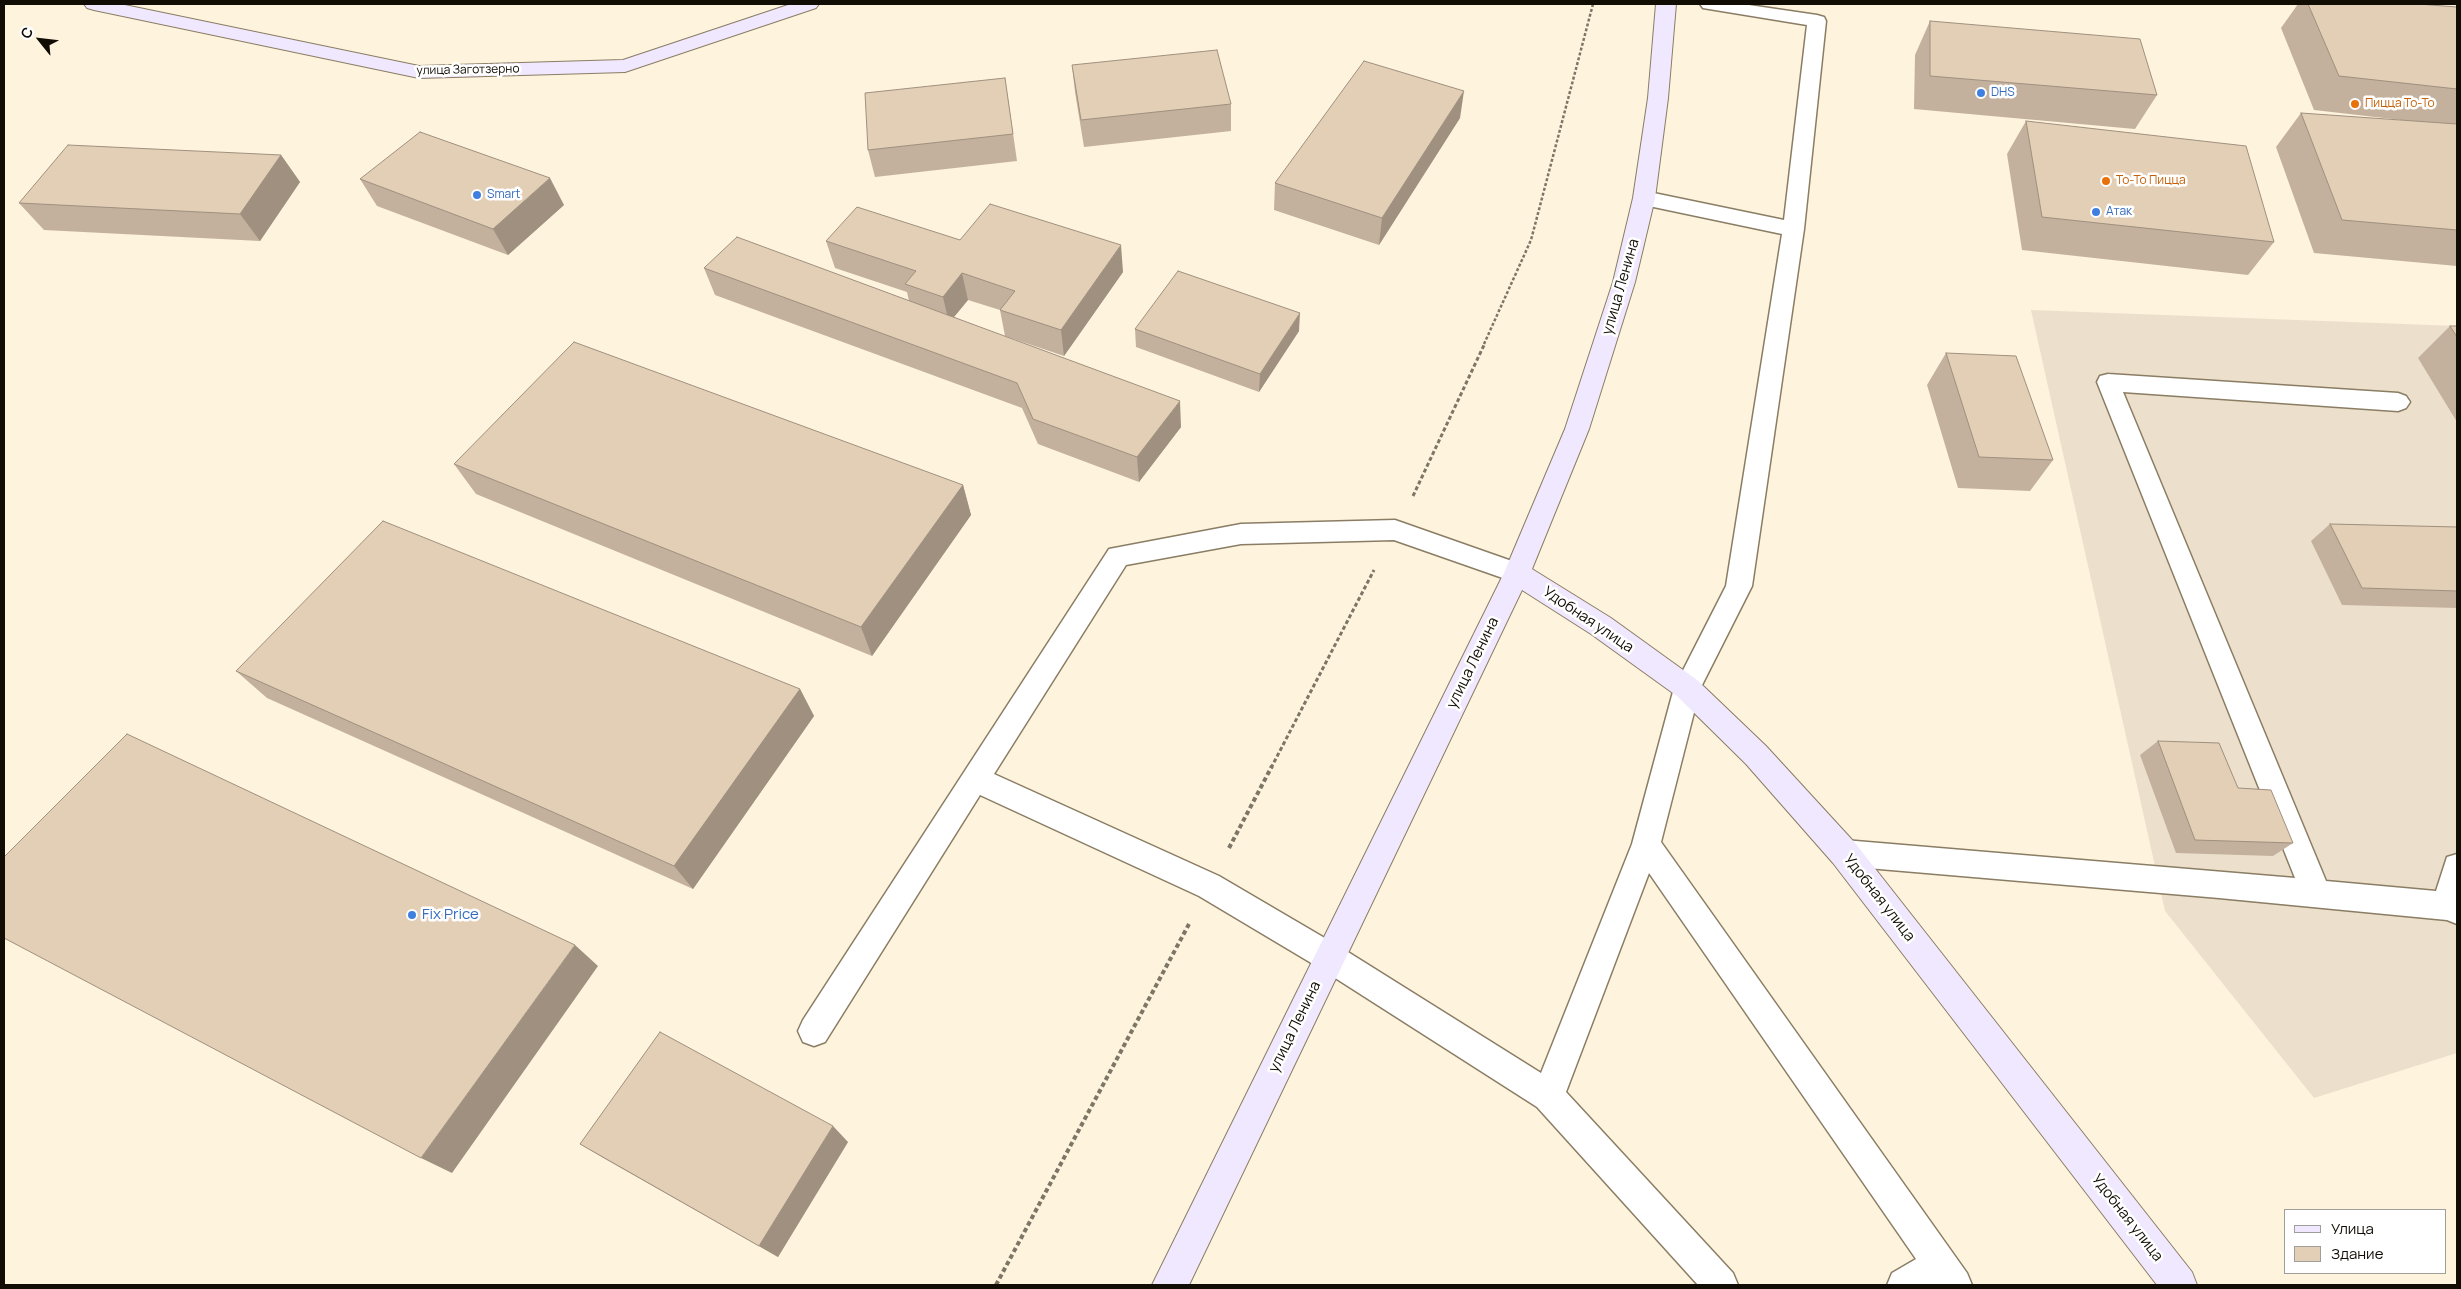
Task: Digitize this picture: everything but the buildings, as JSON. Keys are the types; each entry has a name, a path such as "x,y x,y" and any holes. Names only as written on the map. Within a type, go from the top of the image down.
{"main road":[{"name":"улица Заготзерно","path":"94,4 419,72 625,66 809,4"},
{"name":"улица Ленина","path":"1170,1285 1517,573 1577,429 1624,282 1644,198 1658,98 1666,4"},
{"name":"Удобная улица","path":"1517,573 1601,626 1687,688 1756,755 1844,853 2179,1285"}],"lane":[{"path":"1548,1096 1646,844 1687,688 1739,586 1793,229 1817,21 1708,4"},
{"path":"1644,198 1793,229"},
{"path":"2316,893 2108,382 2398,402"},
{"path":"814,1030 1118,556 1241,534 1395,530 1517,573"},
{"path":"975,779 1209,886 1329,957 1548,1096 1721,1285"},
{"path":"1646,844 1948,1274 1904,1285"},
{"path":"1844,853 2316,893 2452,908 2457,867"}],"path":[{"path":"996,1285 1209,886 1432,459 1531,240 1593,4"}],"shaded area":[{"path":"2031,310 2457,326 2457,1053 2314,1098 2165,911"}],"place":[{"name":"DHS","path":"1981,93"},
{"name":"Пицца То-То","path":"2355,104"},
{"name":"То-То Пицца","path":"2106,181"},
{"name":"Smart","path":"477,195"},
{"name":"Атак","path":"2096,212"},
{"name":"Fix Price","path":"412,915"}]}
